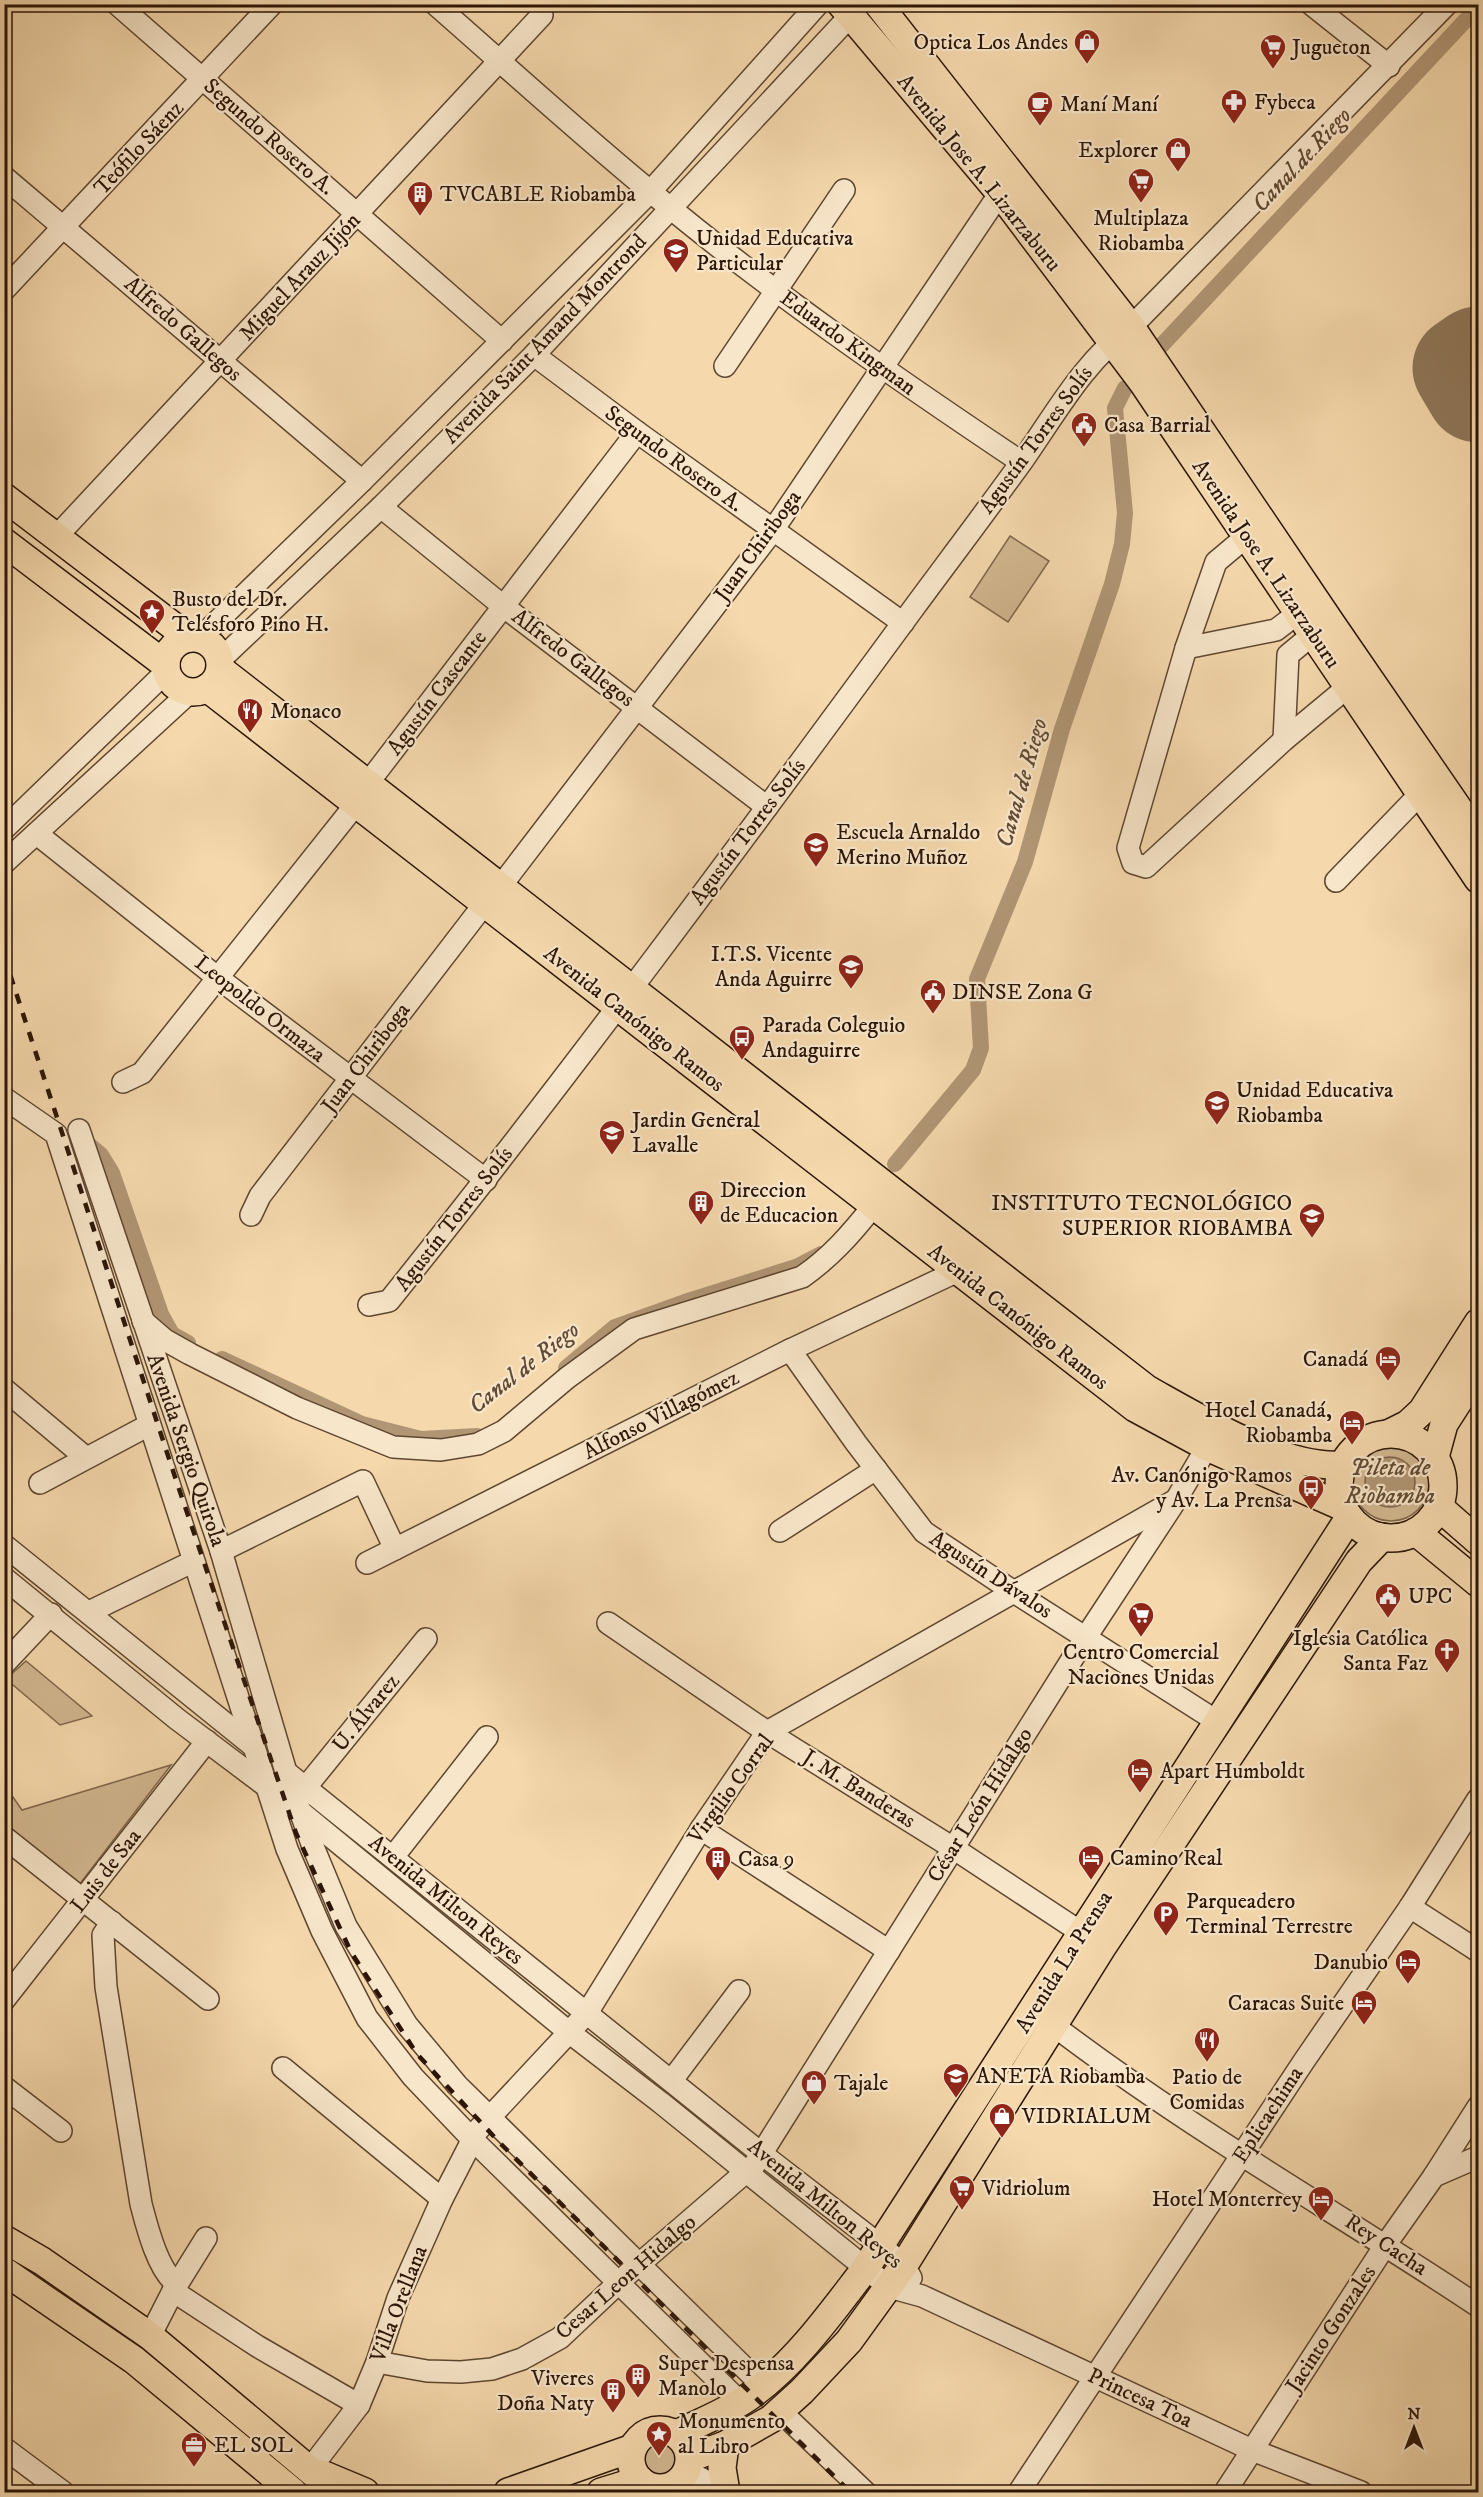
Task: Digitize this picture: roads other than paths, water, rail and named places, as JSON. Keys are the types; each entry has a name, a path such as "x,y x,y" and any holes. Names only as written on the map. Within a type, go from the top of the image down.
{"main road":[{"name":"Avenida Jose A. Lizarzaburu","path":"878,4 1122,334 1307,605 1435,800 1479,879"},
{"name":"Avenida Jose A. Lizarzaburu","path":"848,8 1000,193 1122,334 1143,383 1247,536 1307,605 1312,635 1435,800 1479,837"},
{"name":"Avenida Canónigo Ramos","path":"4,497 194,639 214,648 209,677"},
{"name":"Avenida Canónigo Ramos","path":"4,542 166,668 175,685 209,677"},
{"path":"166,668 173,648 194,639"},
{"name":"Avenida Canónigo Ramos","path":"209,677 625,998 1147,1389 1218,1429 1300,1461 1322,1466 1342,1465"},
{"name":"Avenida Canónigo Ramos","path":"625,998 874,1205 1135,1407 1207,1447 1346,1513"},
{"path":"1390,1433 1415,1440 1435,1457 1442,1473 1443,1490 1439,1507 1429,1521 1416,1532 1399,1537 1382,1537 1364,1531 1346,1513 1339,1493 1338,1479 1342,1465 1350,1452 1361,1442 1390,1433 1408,1424 1422,1411 1479,1323"},
{"path":"1435,1457 1444,1424 1479,1371"},
{"path":"1439,1507 1479,1541"},
{"name":"Avenida La Prensa","path":"676,2434 740,2402 763,2386 810,2338 865,2270 1218,1722 1346,1513"},
{"path":"1416,1532 1479,1583"},
{"name":"Avenida La Prensa","path":"688,2465 771,2418 802,2391 849,2341 904,2265 1107,1939 1359,1562 1382,1537"},
{"path":"4,2239 42,2261 150,2336 336,2493"},
{"path":"4,2271 134,2360 293,2493"},
{"path":"4,2293 35,2291"},
{"path":"664,2430 676,2434 688,2449 688,2465 681,2480 660,2488 650,2486 640,2480 631,2460 633,2448 640,2438 651,2431 664,2430"},
{"path":"724,2445 722,2468 727,2492"},
{"path":"508,2493 633,2448"},
{"path":"310,2469 366,2493"},
{"path":"601,2493 640,2480"}],"street":[{"name":"Segundo Rosero A.","path":"117,4 502,341"},
{"name":"Teófilo Sáenz","path":"4,290 272,4"},
{"name":"Eduardo Kingman","path":"435,4 650,192 776,291 880,368 1022,462"},
{"name":"Avenida Saint Amand Montrond","path":"194,639 362,481 650,192 818,4"},
{"path":"1311,4 1389,66"},
{"name":"Agustín Torres Solís","path":"369,1305 389,1301 486,1180 625,998 903,624 1095,358 1122,334 1389,66 1447,4"},
{"name":"Avenida Saint Amand Montrond","path":"4,863 209,677 534,355 670,208 848,8"},
{"name":"Miguel Arauz Jijón","path":"56,537 542,15"},
{"name":"Alfredo Gallegos","path":"4,177 362,481"},
{"path":"725,366 844,190"},
{"name":"Juan Chiriboga","path":"251,1215 261,1196 772,530 1000,193"},
{"name":"Segundo Rosero A.","path":"534,355 903,624"},
{"name":"Agustín Cascante","path":"123,1082 142,1072 218,978 637,432"},
{"name":"Alfredo Gallegos","path":"381,507 503,606 637,705 767,807"},
{"path":"1247,536 1216,562 1186,648 1128,848 1133,863 1146,867 1284,740 1349,686"},
{"path":"1186,648 1275,630 1307,605"},
{"path":"1284,740 1288,655 1312,635"},
{"path":"4,830 166,668"},
{"path":"1336,881 1435,800 1479,858"},
{"name":"Leopoldo Ormaza","path":"36,834 218,978 486,1180"},
{"name":"Avenida Sergio Quirola","path":"4,1098 56,1134 265,1785 287,1849 322,1931 367,2018 413,2077 480,2130"},
{"name":"Avenida Sergio Quirola","path":"79,1130 220,1551 286,1772 312,1844 346,1926 401,2015 457,2085 480,2130"},
{"path":"142,1321 165,1340 297,1408 393,1447 441,1450 478,1444 504,1431 567,1378 634,1329 802,1277 825,1262 874,1205"},
{"name":"Alfonso Villagómez","path":"367,1563 790,1350 958,1271"},
{"name":"Agustín Dávalos","path":"790,1350 924,1532 1218,1722"},
{"path":"4,1389 85,1457"},
{"path":"40,1483 85,1457 149,1425"},
{"name":"César León Hidalgo","path":"754,2164 1086,1637 1176,1500 1207,1447"},
{"path":"780,1531 876,1469"},
{"path":"220,1551 363,1481 395,1549"},
{"name":"Virgilio Corral","path":"480,2130 587,2013 701,1829 767,1732 1176,1500"},
{"name":"Avenida Milton Reyes","path":"4,1545 672,2080 754,2164 865,2270 889,2287 922,2296"},
{"path":"89,1612 192,1562"},
{"name":"Avenida Milton Reyes","path":"4,1578 207,1741 302,1813 570,2033 660,2102 881,2246 904,2265 922,2296"},
{"path":"4,1664 51,1614"},
{"name":"J. M. Banderas","path":"608,1623 767,1732 953,1848 1082,1933"},
{"name":"U. Álvarez","path":"306,1787 426,1639"},
{"path":"393,1857 487,1737"},
{"name":"Luis de Saa","path":"4,2000 207,1741"},
{"name":"Eplicachima","path":"1019,2493 1242,2155 1410,1907 1479,1799"},
{"path":"701,1829 889,1951"},
{"path":"4,1837 208,1999"},
{"path":"1410,1907 1479,1951"},
{"path":"112,1922 103,1935 106,1987 141,2204 168,2278 175,2287 257,2346 359,2405"},
{"path":"672,2080 739,1991"},
{"name":"Rey Cacha","path":"1053,2025 1100,2061 1242,2155 1386,2244 1479,2306"},
{"path":"283,2068 442,2199"},
{"path":"4,2087 61,2131"},
{"name":"Jacinto Gonzales","path":"1225,2493 1386,2244 1479,2107"},
{"path":"480,2130 639,2265 763,2386"},
{"path":"480,2130 619,2284 740,2402"},
{"name":"Villa Orellana","path":"310,2469 359,2405 377,2361 398,2298 442,2199 480,2130"},
{"path":"1434,2176 1479,2157"},
{"name":"Cesar Leon Hidalgo","path":"377,2361 427,2371 461,2372 492,2369 522,2359 560,2338 754,2164"},
{"path":"150,2336 175,2287 207,2238"},
{"name":"Princesa Toa","path":"922,2296 1252,2450 1360,2493"},
{"path":"780,2411 866,2493"},
{"path":"4,2448 63,2493"},
{"path":"688,2465 727,2492"}],"water":[{"name":"Pileta de Riobamba","path":"1385,1457 1395,1457 1408,1464 1415,1477 1415,1487 1408,1500 1395,1507 1385,1507 1376,1503 1369,1496 1365,1487 1365,1477 1369,1468 1376,1461"}],"waterway":[{"name":"Canal de Riego","path":"1161,346 1478,7"},
{"name":"Canal de Riego","path":"895,1164 973,1070 981,1048 977,979 1025,862 1062,729 1112,584 1122,544 1125,513 1115,408 1125,388"},
{"name":"Canal de Riego","path":"89,1145 101,1155 112,1173 161,1314 172,1334 188,1343"},
{"name":"Canal de Riego","path":"566,1368 615,1327 796,1267 821,1254"},
{"name":"Canal de Riego","path":"222,1359 362,1424 421,1439 477,1436"}],"railway":[{"path":"4,956 177,1483 296,1833 351,1952 417,2054 500,2143 850,2492"}],"place":[{"name":"Optica Los Andes","path":"1087,65"},
{"name":"Jugueton","path":"1273,70"},
{"name":"Fybeca","path":"1234,125"},
{"name":"Maní Maní","path":"1040,127"},
{"name":"Explorer","path":"1178,173"},
{"name":"Multiplaza Riobamba","path":"1141,204"},
{"name":"TVCABLE Riobamba","path":"420,217"},
{"name":"Unidad Educativa Particular","path":"676,274"},
{"name":"Casa Barrial","path":"1084,448"},
{"name":"Busto del Dr. Telésforo Pino H.","path":"152,635"},
{"name":"Monaco","path":"250,734"},
{"name":"Escuela Arnaldo Merino Muñoz","path":"816,868"},
{"name":"I.T.S. Vicente Anda Aguirre","path":"851,990"},
{"name":"DINSE Zona G","path":"933,1015"},
{"name":"Parada Coleguio Andaguirre","path":"742,1061"},
{"name":"Unidad Educativa Riobamba","path":"1217,1126"},
{"name":"Jardin General Lavalle","path":"612,1156"},
{"name":"Direccion de Educacion","path":"701,1226"},
{"name":"INSTITUTO TECNOLÓGICO SUPERIOR RIOBAMBA","path":"1312,1239"},
{"name":"Canadá","path":"1388,1382"},
{"name":"Hotel Canadá, Riobamba","path":"1352,1446"},
{"name":"Av. Canónigo Ramos y Av. La Prensa","path":"1311,1511"},
{"name":"UPC","path":"1388,1619"},
{"name":"Centro Comercial Naciones Unidas","path":"1141,1638"},
{"name":"Iglesia Católica Santa Faz","path":"1447,1674"},
{"name":"Apart Humboldt","path":"1140,1794"},
{"name":"Camino Real","path":"1091,1881"},
{"name":"Casa 9","path":"718,1882"},
{"name":"Parqueadero Terminal Terrestre","path":"1166,1937"},
{"name":"Danubio","path":"1408,1985"},
{"name":"Caracas Suite","path":"1364,2026"},
{"name":"Patio de Comidas","path":"1207,2063"},
{"name":"ANETA Riobamba","path":"956,2099"},
{"name":"Tajale","path":"814,2106"},
{"name":"VIDRIALUM","path":"1002,2139"},
{"name":"Vidriolum","path":"962,2211"},
{"name":"Hotel Monterrey","path":"1321,2222"},
{"name":"Super Despensa Manolo","path":"638,2399"},
{"name":"Viveres Doña Naty","path":"613,2414"},
{"name":"Monumento al Libro","path":"659,2457"},
{"name":"EL SOL","path":"194,2468"}]}
